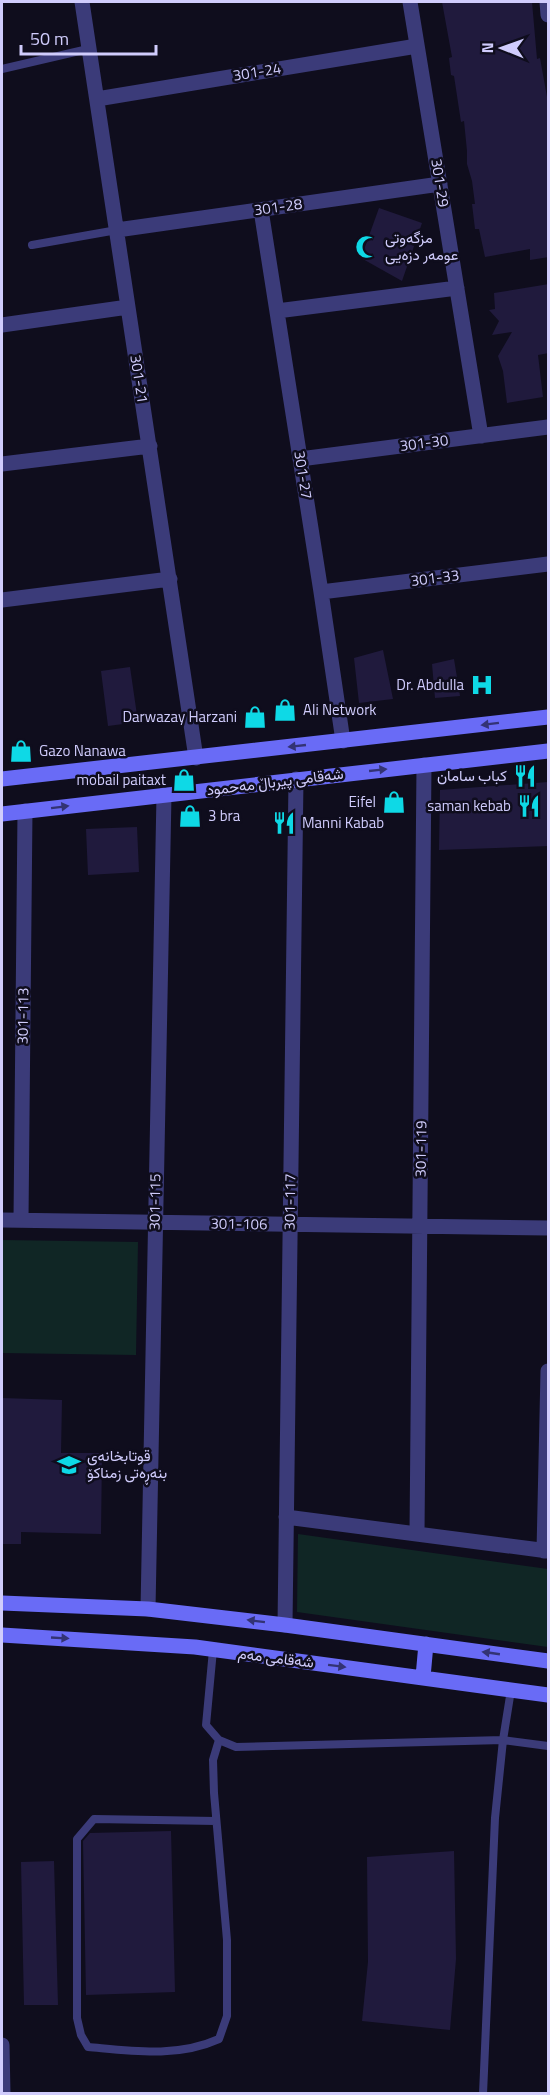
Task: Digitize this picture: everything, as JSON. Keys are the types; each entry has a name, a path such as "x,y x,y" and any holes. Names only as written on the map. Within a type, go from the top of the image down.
{"street":[{"name":"301-21","path":"82,2 196,758"},
{"name":"301-29","path":"410,2 481,436"},
{"path":"547,2 549,15"},
{"name":"301-24","path":"97,99 417,46"},
{"name":"301-28","path":"117,230 440,184"},
{"name":"301-27","path":"261,210 343,741"},
{"path":"277,311 457,288"},
{"path":"2,325 128,307"},
{"name":"301-30","path":"300,459 549,427"},
{"path":"2,464 150,446"},
{"name":"301-33","path":"321,592 549,564"},
{"path":"2,600 170,579"},
{"path":"2,779 549,717"},
{"name":"شەقامی پیرباڵ مەحمود","path":"2,814 549,751"},
{"name":"301-119","path":"417,1534 424,765"},
{"name":"301-117","path":"285,1625 296,779"},
{"name":"301-115","path":"148,1609 164,795"},
{"name":"301-113","path":"21,1220 25,811"},
{"name":"301-106","path":"2,1220 549,1228"},
{"path":"286,1517 546,1551 549,1371"},
{"path":"2,1603 148,1609 549,1661"},
{"name":"شەقامی مەم","path":"2,1635 147,1643 213,1650 549,1695"},
{"path":"423,1677 426,1644"},
{"path":"2,2045 3,2094"}],"lane":[{"path":"2,69 88,49"},
{"path":"32,245 117,230"},
{"path":"213,1650 206,1725 219,1740 236,1747 503,1740 549,1746"},
{"path":"483,2094 495,1818 511,1690"},
{"path":"216,1821 94,1819 77,1839 76,2018 81,2036 88,2047 156,2053 201,2047 219,2039 227,2016 226,1940 213,1760 219,1740"}],"green space":[{"path":"2,1240 138,1242 136,1355 2,1353"},
{"path":"298,1534 548,1569 548,1647 297,1612"}],"building":[{"path":"442,2 532,2 537,59 540,58 549,108 549,257 530,260 530,249 485,257 479,229 475,229 472,204 475,204 467,164 464,121 461,122 454,76 451,75 449,58 452,57"},
{"name":"مزگەوتی عومەر دزەیی","path":"379,208 422,223 402,281 361,258"},
{"path":"549,284 549,353 538,355 543,397 507,403 503,371 498,356 512,332 492,335 499,321 489,310 495,309 494,293"},
{"path":"383,650 393,699 359,703 354,658"},
{"path":"454,659 460,696 435,698 432,664"},
{"path":"130,667 138,722 108,726 101,671"},
{"path":"548,782 549,846 439,850 440,790"},
{"path":"137,827 139,872 88,875 86,829"},
{"path":"2,1398 62,1400 61,1453 102,1453 101,1534 21,1532 21,1544 2,1544"},
{"path":"171,1831 175,1992 86,1995 83,1841 90,1833"},
{"path":"454,1851 456,1959 450,2030 362,2021 368,1962 367,1857"},
{"path":"54,1861 58,2005 24,2005 21,1862"}],"place":[{"name":"مزگەوتی عومەر دزەیی","path":"367,247"},
{"name":"Dr. Abdulla","path":"482,685"},
{"name":"Ali Network","path":"285,710"},
{"name":"Darwazay Harzani","path":"255,717"},
{"name":"Gazo Nanawa","path":"21,751"},
{"name":"کباب سامان","path":"525,776"},
{"name":"mobail paitaxt","path":"184,780"},
{"name":"Eifel","path":"394,802"},
{"name":"saman kebab","path":"529,806"},
{"name":"3 bra","path":"190,816"},
{"name":"Manni Kabab","path":"284,823"},
{"name":"قوتابخانەی بنەڕەتی زمناکۆ","path":"69,1465"}]}
